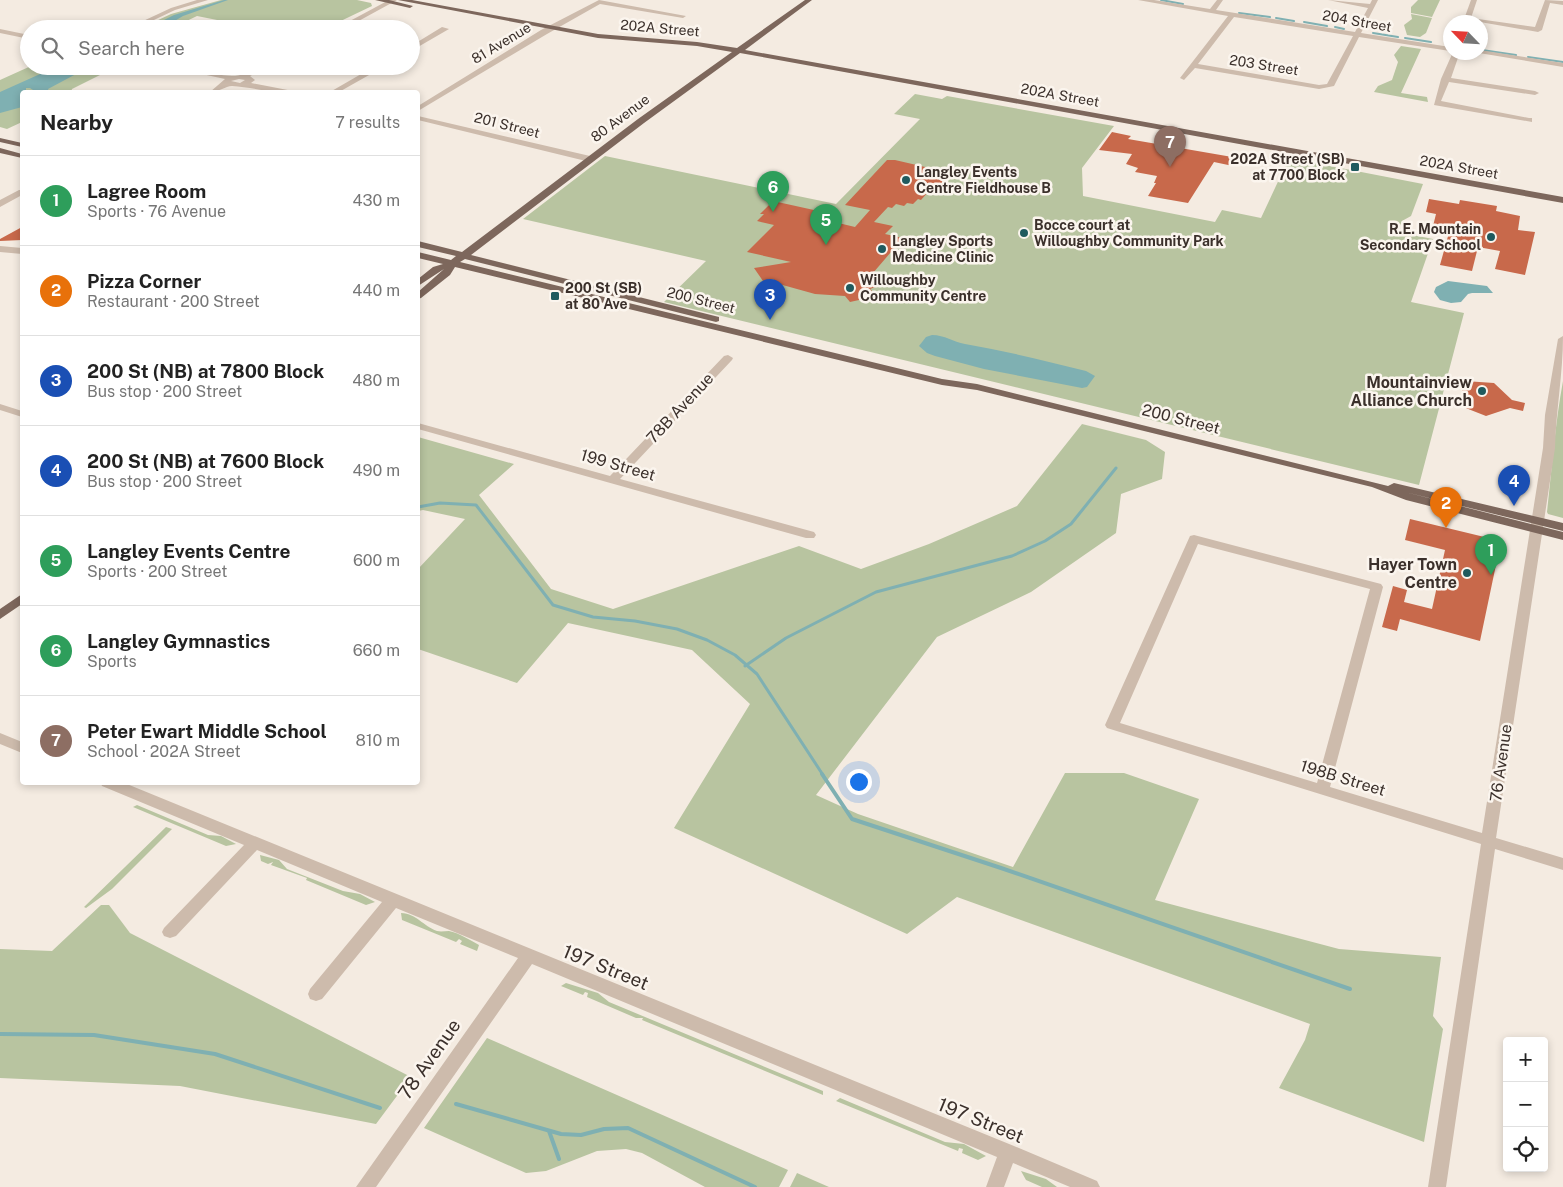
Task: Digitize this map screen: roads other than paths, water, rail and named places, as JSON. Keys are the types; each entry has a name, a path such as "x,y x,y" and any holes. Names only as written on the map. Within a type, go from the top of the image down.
{"main road":[{"path":"378,0 392,1 544,32"},
{"path":"402,0 532,24"},
{"name":"80 Avenue","path":"420,281 436,269 452,264 590,159 809,0"},
{"path":"484,20 532,24"},
{"name":"202A Street","path":"532,24 609,37 683,43 740,51 1563,200"},
{"path":"0,140 20,145"},
{"path":"0,150 20,155"},
{"name":"200 Street","path":"420,245 947,374 977,387"},
{"name":"200 Street","path":"420,256 942,382 977,387 1376,485 1414,490 1537,525 1563,536"},
{"name":"80 Avenue","path":"420,294 447,273 452,264"},
{"name":"200 Street","path":"1537,525 1563,527"},
{"path":"0,615 20,600"}],"street":[{"path":"148,20 173,9 205,0"},
{"name":"204 Street","path":"1141,0 1443,48"},
{"path":"1212,11 1220,0"},
{"path":"1331,0 1373,3 1357,33"},
{"path":"1468,15 1474,0"},
{"path":"1488,24 1538,30 1548,0 1563,3"},
{"path":"355,20 392,1"},
{"name":"81 Avenue","path":"420,108 551,27 599,2 683,16"},
{"path":"1184,78 1233,14"},
{"path":"420,44 445,29"},
{"path":"0,31 20,35"},
{"name":"203 Street","path":"1194,66 1330,86 1357,33"},
{"path":"0,40 14,34"},
{"path":"1488,54 1563,65"},
{"path":"1453,60 1437,103 1529,120"},
{"path":"211,75 230,82"},
{"path":"247,80 252,75"},
{"path":"338,90 364,75"},
{"path":"1445,79 1535,93"},
{"path":"217,90 230,82 247,80 258,85 284,90"},
{"path":"221,90 230,82"},
{"name":"201 Street","path":"420,118 590,159"},
{"path":"0,204 20,193"},
{"path":"0,249 20,251"},
{"name":"76 Avenue","path":"1437,1187 1549,448 1550,415 1563,339"},
{"name":"78B Avenue","path":"612,480 728,358"},
{"path":"0,407 20,413"},
{"name":"199 Street","path":"420,427 810,535"},
{"name":"198B Street","path":"1322,790 1377,587 1194,539 1112,725 1322,790 1490,840 1563,864"},
{"path":"0,738 20,747"},
{"name":"197 Street","path":"114,785 1091,1187"},
{"path":"170,932 255,843"},
{"path":"316,994 394,899"},
{"name":"78 Avenue","path":"365,1187 529,956"},
{"path":"995,1187 1008,1152"}],"water":[{"path":"228,0 176,20 164,20 174,15"},
{"path":"38,75 74,75 48,90 26,88 26,90 20,90 20,108 0,113 0,92"},
{"path":"1448,281 1487,286 1493,293 1468,294 1461,302 1451,303 1440,300 1434,292 1436,287"},
{"path":"932,335 1086,371 1095,376 1087,387 1082,388 984,369 927,353 919,346 926,337"}],"waterway":[{"path":"1161,0 1183,4"},
{"path":"1239,13 1270,17"},
{"path":"1276,18 1294,21"},
{"path":"1304,22 1327,26"},
{"path":"1335,27 1344,29"},
{"path":"1373,33 1398,37"},
{"path":"1405,38 1431,42"},
{"path":"1488,51 1516,55"},
{"path":"1528,57 1563,62"},
{"path":"747,665 786,638 876,592 1012,556 1045,541 1071,524 1116,468"},
{"path":"420,507 440,503 476,505 553,605 593,617 635,621 677,629 707,640 735,655 747,665"},
{"path":"747,665 757,674 823,775"},
{"path":"822,774 852,819 1001,868 1350,989"},
{"path":"0,1034 94,1035 215,1054 380,1108"},
{"path":"456,1104 561,1134 581,1135 604,1129 628,1128 755,1187"},
{"path":"549,1131 559,1159"}],"place":[{"name":"Peter Ewart Middle School","path":"1170,167"},
{"name":"202A Street (SB) at 7700 Block","path":"1355,167"},
{"name":"Langley Events Centre Fieldhouse B","path":"906,180"},
{"name":"Langley Gymnastics","path":"773,212"},
{"name":"Bocce court at Willoughby Community Park","path":"1024,233"},
{"name":"R.E. Mountain Secondary School","path":"1491,237"},
{"name":"Langley Events Centre","path":"826,245"},
{"name":"Langley Sports Medicine Clinic","path":"882,249"},
{"name":"Willoughby Community Centre","path":"850,288"},
{"name":"200 St (SB) at 80 Ave","path":"555,296"},
{"name":"200 St (NB) at 7800 Block","path":"770,320"},
{"name":"Mountainview Alliance Church","path":"1482,391"},
{"name":"200 St (NB) at 7600 Block","path":"1514,506"},
{"name":"Pizza Corner","path":"1446,528"},
{"name":"Hayer Town Centre","path":"1467,573"},
{"name":"Lagree Room","path":"1491,575"}]}
